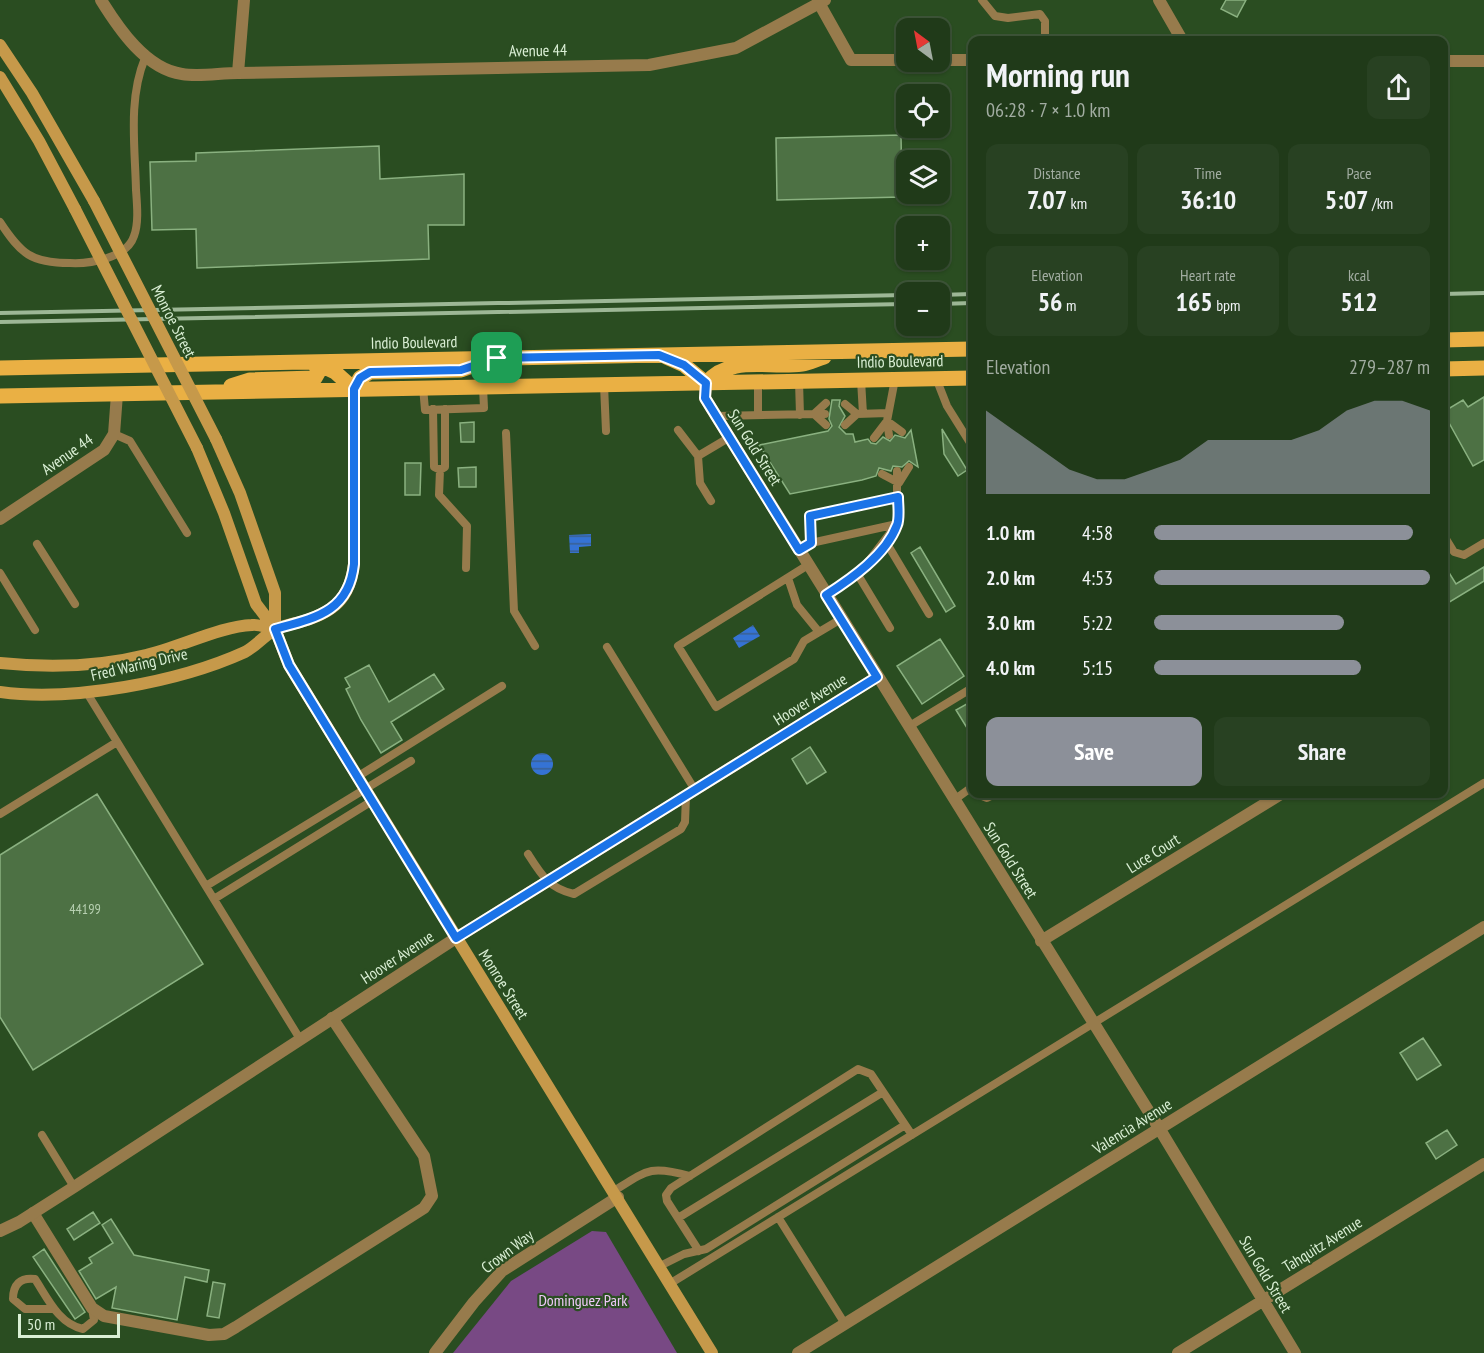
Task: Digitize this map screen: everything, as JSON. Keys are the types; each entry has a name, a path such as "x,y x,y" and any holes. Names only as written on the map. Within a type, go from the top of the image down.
{"main road":[{"name":"Monroe Street","path":"0,45 32,93 93,201 216,440 240,493 274,593 275,629"},
{"name":"Monroe Street","path":"0,77 39,141 197,448 224,513 256,604 275,629 289,665 712,1353"},
{"path":"1448,340 1484,339"},
{"name":"Indio Boulevard","path":"0,368 968,349"},
{"path":"659,355 684,365 706,383 716,371 731,365 802,364 843,351"},
{"path":"313,362 335,372 354,389 360,378 370,372 461,370 497,358"},
{"path":"212,392 250,380 315,378 319,371 313,362"},
{"path":"1448,369 1484,368"},
{"name":"Indio Boulevard","path":"0,396 968,378"},
{"name":"Fred Waring Drive","path":"0,692 46,695 87,693 176,674 245,652 275,629 328,611 349,590 354,564 354,389"},
{"name":"Fred Waring Drive","path":"0,663 39,666 94,664 147,655 254,624 275,629"}],"street":[{"path":"101,0 114,21 145,58"},
{"path":"238,73 244,0"},
{"path":"1159,0 1180,36"},
{"path":"822,2 851,60 896,60"},
{"name":"Avenue 44","path":"145,58 181,74 649,65 736,48 822,2"},
{"path":"950,60 968,60"},
{"path":"1448,61 1484,61"},
{"name":"Sun Gold Street","path":"706,383 705,398 1159,1128 1295,1353"},
{"name":"Avenue 44","path":"0,519 104,450 114,434 117,394"},
{"name":"Hoover Avenue","path":"0,1231 74,1187 456,938 877,677"},
{"name":"Luce Court","path":"1041,940 1274,798"},
{"name":"Valencia Avenue","path":"798,1353 1484,927"},
{"path":"33,1213 92,1308 104,1316 209,1335 224,1334 430,1203 432,1197 424,1156 332,1018"},
{"name":"Tahquitz Avenue","path":"1178,1353 1484,1164"},
{"name":"Crown Way","path":"435,1353 479,1295 502,1271 616,1194"}],"lane":[{"path":"982,0 995,16 1008,18 1040,14 1046,21 1046,36"},
{"path":"0,222 25,255 46,263 75,263 112,256 125,250 134,236 136,225 134,101 137,78 145,58"},
{"path":"936,378 947,406 968,440"},
{"path":"889,435 887,417 895,379"},
{"path":"860,414 861,380"},
{"path":"799,381 800,415"},
{"path":"758,382 758,415"},
{"path":"604,385 606,431"},
{"path":"423,387 425,410 484,408 483,387"},
{"path":"814,414 826,403"},
{"path":"845,404 860,414"},
{"path":"433,409 434,467 440,470"},
{"path":"440,470 445,467 445,409"},
{"path":"814,414 826,425"},
{"path":"717,416 825,414"},
{"path":"844,414 887,417 902,432"},
{"path":"845,425 860,414"},
{"path":"874,438 887,417"},
{"path":"678,430 698,456 700,483 711,501"},
{"path":"506,433 514,611 535,646"},
{"path":"114,434 130,441 187,533"},
{"path":"698,456 730,437"},
{"path":"899,483 909,467"},
{"path":"440,470 439,495 467,526 466,568"},
{"path":"826,595 858,575 886,542 897,524 899,483 897,471"},
{"path":"882,474 899,483"},
{"path":"811,543 810,516 898,497"},
{"path":"799,550 811,543 897,524"},
{"path":"886,542 929,614"},
{"path":"1448,542 1454,552 1464,555 1484,543"},
{"path":"37,544 75,604"},
{"path":"808,565 678,646 716,707 794,659 804,641 841,619"},
{"path":"0,573 35,630"},
{"path":"858,575 890,628"},
{"path":"788,578 797,605 819,632"},
{"path":"528,854 546,882 558,890 574,894 681,829 685,822 690,793 607,648"},
{"path":"357,777 502,686"},
{"path":"908,727 968,690"},
{"path":"87,693 300,1039"},
{"path":"0,814 117,742"},
{"path":"206,886 411,761"},
{"path":"671,1283 1484,783"},
{"path":"954,801 968,794"},
{"path":"214,899 372,801"},
{"path":"699,1251 666,1194 690,1176 858,1069 871,1074 912,1135"},
{"path":"678,1218 883,1092"},
{"path":"660,1266 684,1254 699,1251 905,1125"},
{"path":"42,1135 74,1187"},
{"path":"616,1194 653,1170 662,1168 690,1176"},
{"path":"778,1217 845,1324"},
{"path":"54,1308 25,1309 13,1299 13,1289 18,1281 26,1278 35,1279 54,1308 73,1327 84,1329 94,1320 92,1308"}],"green space":[{"name":"Dominguez Park","path":"592,1231 606,1232 677,1353 453,1353 511,1281"}],"water":[{"path":"591,534 591,546 579,547 579,553 570,553 569,535"},
{"path":"753,625 760,636 739,648 733,638"},
{"path":"538,753 546,753 553,760 553,768 546,775 538,775 531,768 531,760"}],"building":[{"path":"1226,0 1246,0 1237,17 1221,9"},
{"path":"896,135 896,138 901,138 901,150 896,150 896,197 777,200 776,138"},
{"path":"379,146 380,179 464,174 464,225 428,225 429,259 197,268 196,229 152,230 150,162 196,161 196,153"},
{"path":"1484,397 1484,460 1473,466 1448,421 1448,409 1463,400 1468,407"},
{"path":"832,400 840,400 839,406 845,416 839,427 846,434 853,434 855,442 868,439 871,443 876,444 883,437 890,441 895,435 905,438 911,430 918,467 909,461 902,467 893,466 891,471 879,468 876,476 862,480 790,494 759,445 828,431 832,426 829,419"},
{"path":"474,422 474,442 461,442 460,423"},
{"path":"942,429 967,470 958,476 944,454"},
{"path":"405,463 421,463 420,495 405,495"},
{"path":"476,467 476,487 459,487 458,468"},
{"path":"920,547 955,606 946,612 911,553"},
{"path":"1484,567 1484,581 1448,603 1448,571 1456,584"},
{"path":"940,639 964,676 922,704 897,666"},
{"path":"369,665 389,702 434,674 444,689 391,722 402,740 381,753 346,689 350,687 345,678"},
{"path":"968,703 968,730 956,710"},
{"path":"810,747 826,772 807,784 792,759"},
{"path":"97,794 203,964 33,1070 0,1017 0,855"},
{"path":"1423,1038 1441,1065 1417,1080 1400,1053"},
{"path":"1447,1130 1457,1145 1436,1159 1426,1143"},
{"path":"93,1212 100,1223 74,1240 67,1229"},
{"path":"111,1219 134,1255 209,1270 207,1282 185,1277 177,1320 112,1308 116,1287 96,1299 79,1271 92,1263 89,1258 113,1243 102,1225"},
{"path":"44,1249 85,1312 75,1319 33,1257"},
{"path":"213,1282 225,1284 219,1318 207,1316"}],"railway":[{"path":"1448,294 1484,293"},
{"path":"950,295 968,294"},
{"path":"0,313 896,295"},
{"path":"950,304 968,303"},
{"path":"0,322 896,304"}],"route":[{"path":"659,355 684,365 706,383 705,398 799,550 811,543 810,516 898,497 897,524 886,542 858,575 826,595 877,677 456,938 289,665 275,629 309,620 328,611 340,602 349,590 354,564 354,389 360,378 370,372 461,370 497,358 659,355"}]}
